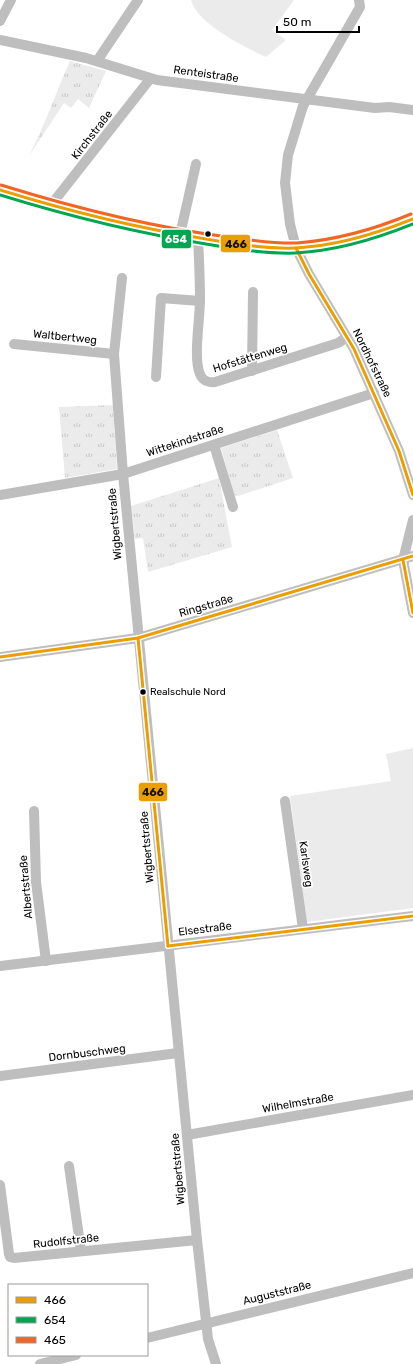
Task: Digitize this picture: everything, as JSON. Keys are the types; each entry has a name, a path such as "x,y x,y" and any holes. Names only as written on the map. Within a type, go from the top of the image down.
{"street":[{"path":"0,21 11,0"},
{"path":"97,61 138,0"},
{"name":"Nordhofstraße","path":"359,0 360,7 306,99 292,137 285,182 290,224 296,248 309,274 347,337 374,393 399,451 413,495"},
{"name":"Renteistraße","path":"1,43 97,61 150,79 374,108 394,107 413,110"},
{"name":"Kirchstraße","path":"51,205 150,79"},
{"path":"180,235 196,164"},
{"path":"0,190 51,205 180,235 261,247 296,248 358,237 413,219"},
{"name":"Hofstättenweg","path":"198,238 200,301 198,359 200,376 209,383 338,343 347,337"},
{"name":"Wigbertstraße","path":"122,278 114,339 114,354 123,474 197,1240 208,1339 216,1364"},
{"path":"252,370 253,292"},
{"path":"156,377 161,298 200,301"},
{"name":"Waltbertweg","path":"14,344 114,354"},
{"name":"Wittekindstraße","path":"0,495 123,474 374,393"},
{"path":"214,445 233,507"},
{"path":"413,520 403,560 413,613"},
{"name":"Ringstraße","path":"0,657 138,638 413,556"},
{"name":"Karlsweg","path":"285,802 303,929"},
{"name":"Albertstraße","path":"34,811 36,882 46,961"},
{"name":"Elsestraße","path":"0,966 413,916"},
{"name":"Dornbuschweg","path":"0,1076 178,1054"},
{"name":"Wilhelmstraße","path":"187,1135 413,1095"},
{"path":"69,1166 81,1251"},
{"name":"Rudolfstraße","path":"0,1185 10,1257 14,1258 197,1240"},
{"name":"Auguststraße","path":"148,1338 413,1273"},
{"path":"40,1364 72,1356"}],"green space":[{"path":"191,0 294,0 272,30 286,40 266,57 235,41 212,26 202,18 195,9"},
{"path":"70,61 106,71 89,108 78,99 71,108 64,103 29,156 40,132"},
{"path":"113,405 117,469 65,478 59,407"},
{"path":"277,430 293,478 238,496 234,495 221,448"},
{"path":"219,478 232,547 148,572 143,538 135,539 131,506"},
{"path":"413,748 413,908 307,922 290,796 391,781 386,754"}],"transit line":[{"name":"465","path":"1,185 113,216 199,233 271,242 312,242 370,229 411,214"},
{"name":"466","path":"0,190 77,212 128,224 180,235 273,248 311,247 341,242 385,230 413,219"},
{"name":"654","path":"0,195 77,217 128,229 180,240 273,253 311,252 341,247 385,235 413,224"},
{"name":"466","path":"296,248 309,274 354,349 399,451 413,495"},
{"name":"466","path":"0,657 138,638 413,556"},
{"name":"466","path":"403,560 413,613"},
{"name":"466","path":"138,638 168,946"},
{"name":"466","path":"168,946 413,916"}],"place":[{"name":"Realschule Nord","path":"143,692"}]}
